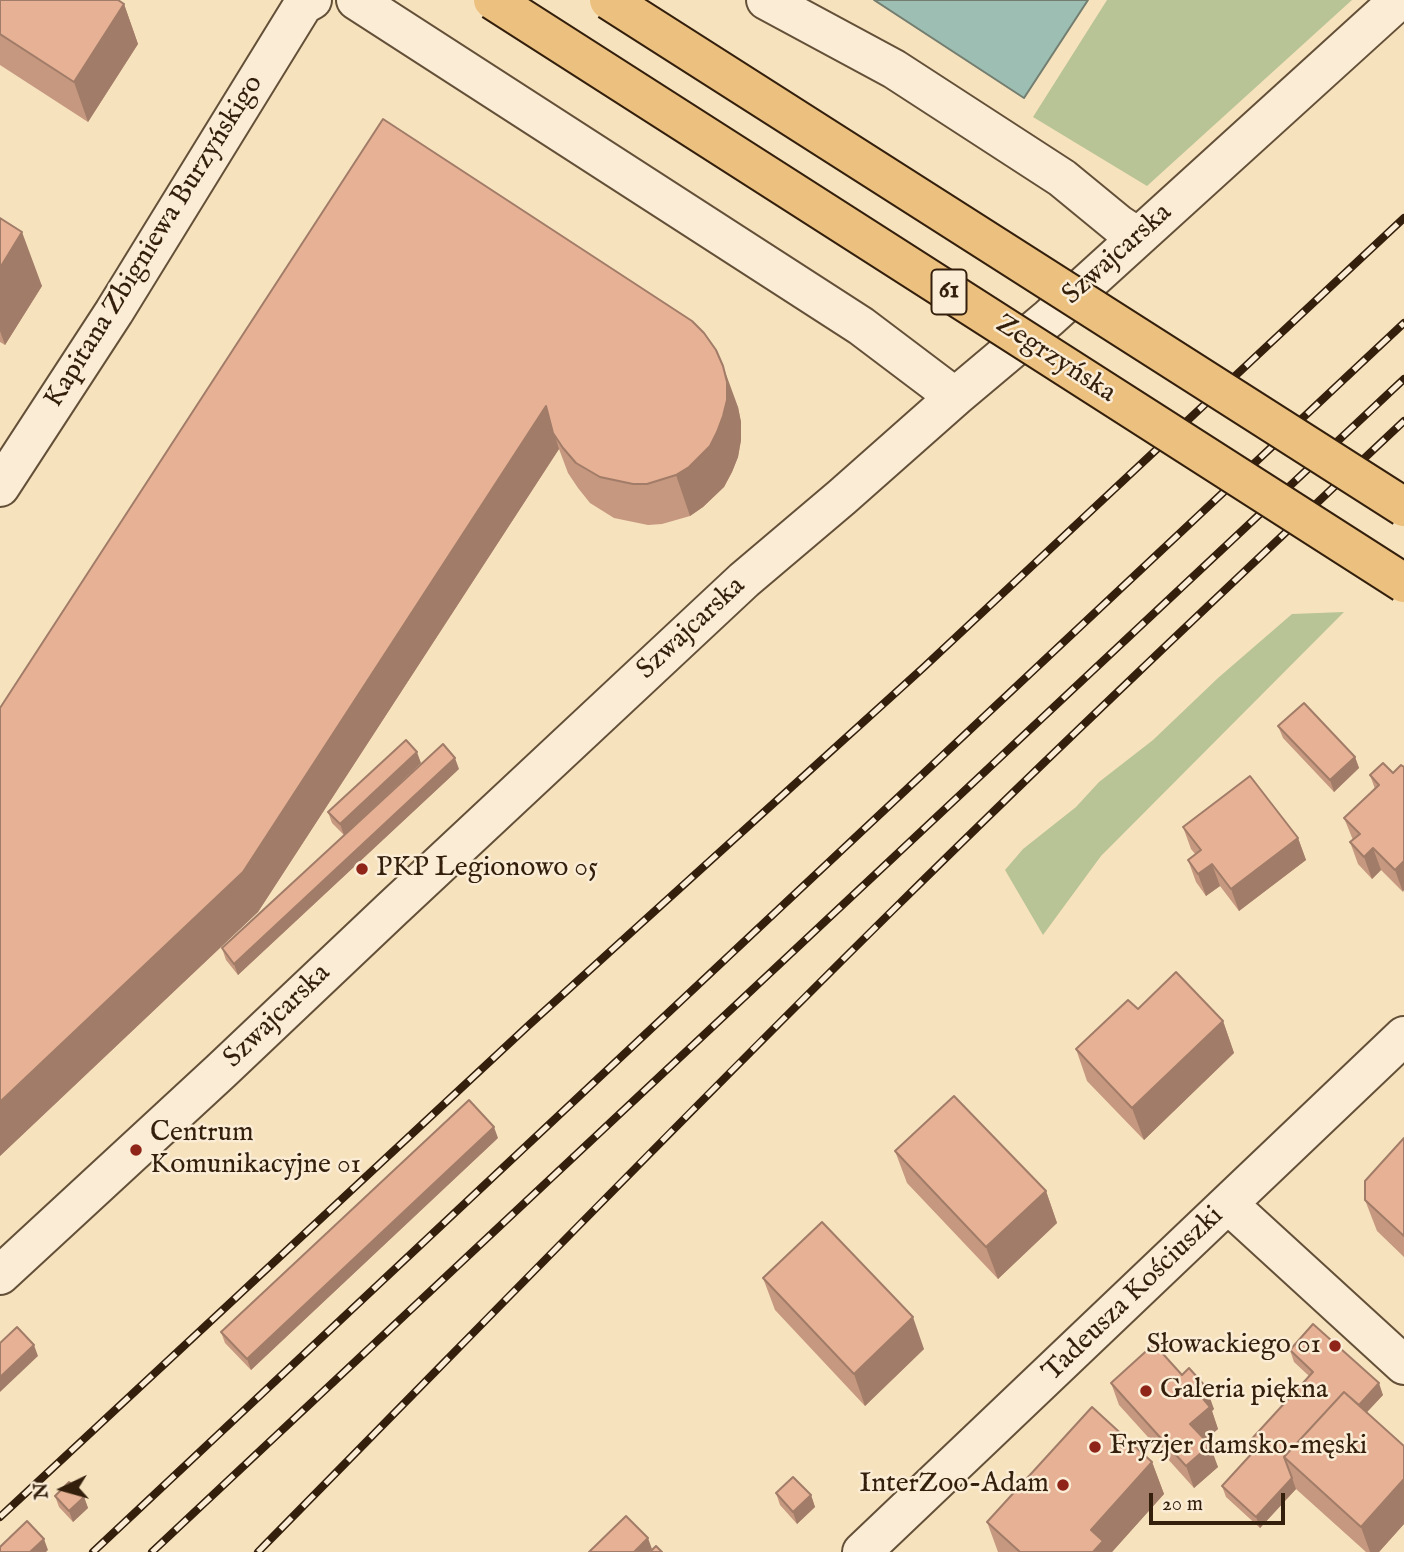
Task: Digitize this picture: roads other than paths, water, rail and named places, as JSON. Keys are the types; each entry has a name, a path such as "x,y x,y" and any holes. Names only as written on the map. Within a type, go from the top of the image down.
{"main road":[{"name":"Zegrzyńska","path":"493,0 1404,583"},
{"name":"61","path":"609,0 1404,508"}],"street":[{"name":"Kapitana Zbigniewa Burzyńskigo","path":"0,487 114,312 303,5 312,0"},
{"path":"356,0 861,326 954,397"},
{"path":"766,0 894,69 1062,178 1138,237"},
{"name":"Szwajcarska","path":"0,1275 221,1072 391,909 744,580 1049,318 1398,0"},
{"name":"Tadeusza Kościuszki","path":"862,1552 1404,1036"},
{"path":"1228,1204 1404,1365"}],"water":[{"path":"874,0 1088,0 1024,98"}],"railway":[{"path":"0,1517 529,1025 924,667 1404,218"},
{"path":"93,1552 1404,323"},
{"path":"152,1552 1404,379"},
{"path":"258,1552 895,908 1084,724 1404,421"}],"place":[{"name":"PKP Legionowo 05","path":"362,869"},
{"name":"Centrum Komunikacyjne 01","path":"136,1150"},
{"name":"Słowackiego 01","path":"1335,1346"},
{"name":"Galeria piękna","path":"1146,1391"},
{"name":"Fryzjer damsko-męski","path":"1095,1447"},
{"name":"InterZoo-Adam","path":"1063,1485"}]}
